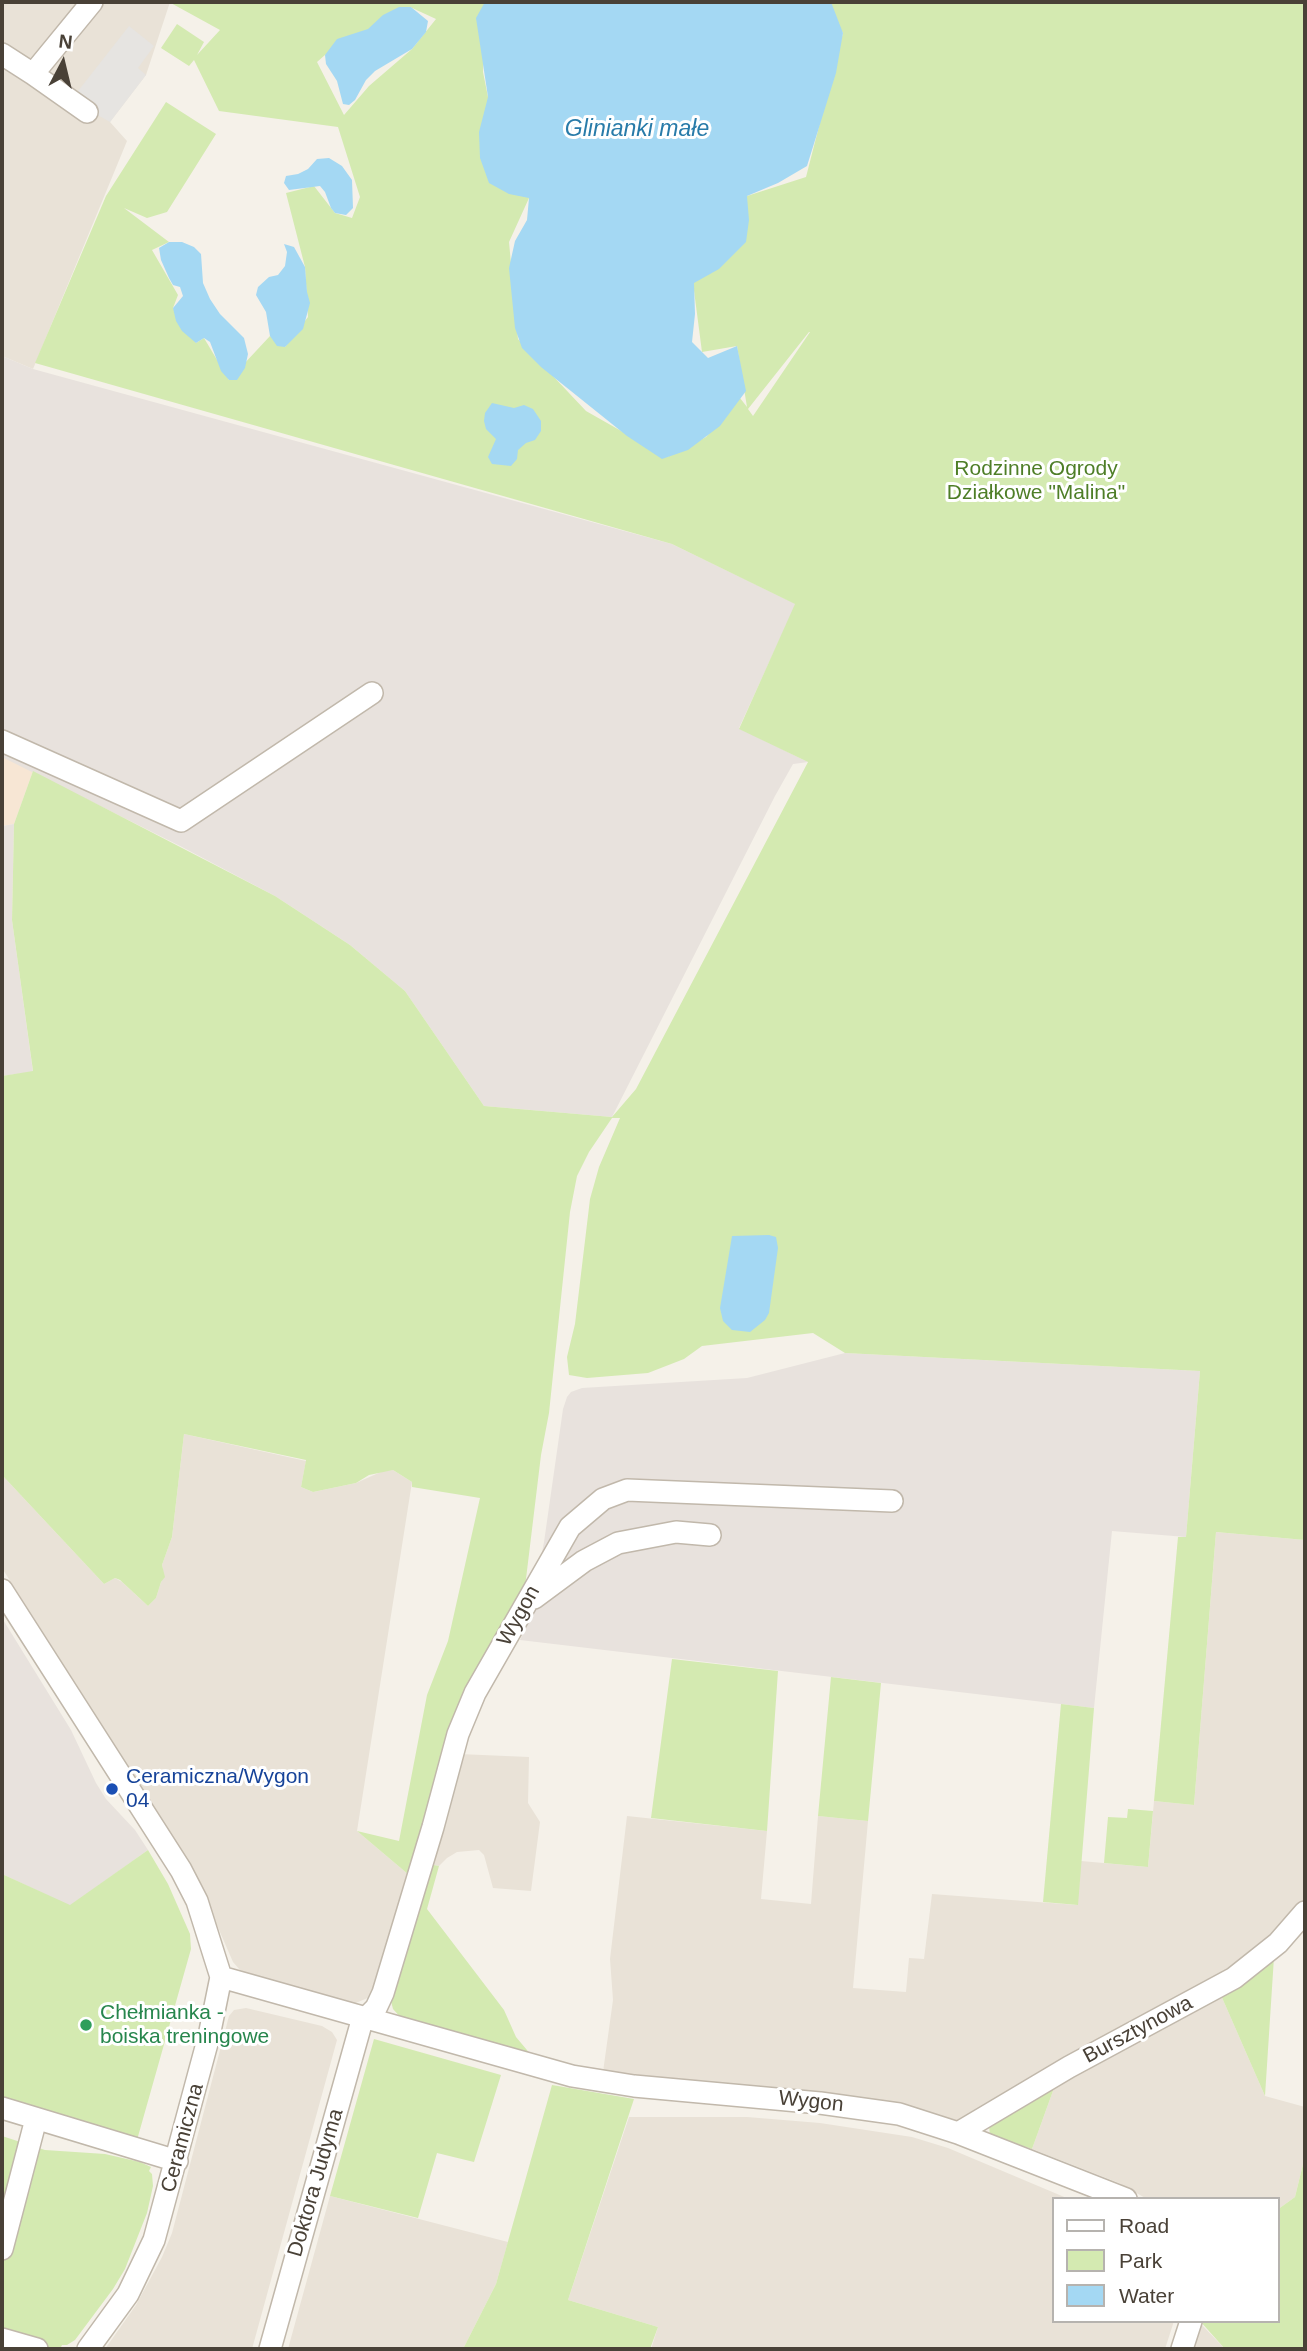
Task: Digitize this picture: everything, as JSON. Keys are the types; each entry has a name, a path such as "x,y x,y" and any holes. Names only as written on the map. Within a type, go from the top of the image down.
{"street":[{"path":"33,74 92,2"},
{"path":"2,54 88,111"},
{"path":"2,741 181,821 372,693"},
{"name":"Wygon","path":"363,2017 376,2008 383,1993 458,1734 475,1693 570,1527 603,1499 627,1490 892,1501"},
{"path":"526,1604 584,1561 618,1543 676,1532 710,1535"},
{"name":"Ceramiczna","path":"2,1590 181,1870 197,1901 221,1977 209,2036 161,2220 146,2260 128,2294 88,2349"},
{"name":"Bursztynowa","path":"958,2133 1069,2067 1234,1978 1278,1942 1305,1912"},
{"name":"Wygon","path":"221,1977 572,2076 634,2086 855,2107 899,2114 958,2133 1121,2197"},
{"name":"Doktora Judyma","path":"270,2349 363,2017"},
{"path":"2,2108 177,2161"},
{"path":"2,2249 36,2119"},
{"path":"1182,2349 1190,2323"},
{"path":"2,2339 37,2349"}],"shaded area":[{"path":"2,2 170,2 146,75 110,122 127,141 33,369 2,356"},
{"path":"129,26 154,46 138,68 146,75 110,122 71,100"},
{"path":"2,356 33,369 672,544 796,604 739,728 808,762 793,764 775,796 612,1117 484,1106 405,991 350,945 275,896 2,757"},
{"path":"2,756 33,771 14,824 2,826"},
{"path":"14,824 12,920 33,1072 2,1076 2,826"},
{"path":"845,1353 1200,1371 1186,1537 1112,1531 1094,1708 520,1640 529,1621 544,1542 563,1409 571,1392 582,1388 747,1378"},
{"path":"184,1434 306,1461 301,1487 313,1492 356,1483 383,1471 393,1470 412,1482 357,1831 409,1875 378,1987 370,1997 351,2005 255,1977 240,1970 233,1962 182,1851 2,1568 2,1475 104,1584 115,1578 148,1606 156,1598 164,1577 162,1565 172,1537"},
{"path":"1216,1532 1305,1540 1305,1902 1253,1956 963,2124 603,2072 613,2000 610,1959 627,1816 767,1831 761,1899 811,1904 818,1816 868,1821 853,1988 906,1992 909,1958 924,1959 932,1894 1077,1905 1081,1861 1148,1867 1154,1801 1194,1805"},
{"path":"2,1618 71,1730 106,1799 135,1830 148,1850 70,1906 2,1874"},
{"path":"459,1754 529,1757 528,1803 540,1822 531,1891 493,1888 484,1855 479,1850 457,1852 439,1866 429,1864"},
{"path":"1220,1993 1265,2096 1305,2107 1305,2156 1295,2197 1279,2209 1279,2197 1144,2197 1119,2183 1032,2149 1058,2077"},
{"path":"246,2008 322,2026 332,2032 337,2040 252,2349 105,2349 136,2305 172,2233 229,2016 234,2010"},
{"path":"629,2117 747,2117 820,2123 912,2137 948,2148 1064,2197 1052,2197 1052,2323 1173,2323 1165,2349 651,2349 658,2327 568,2300"},
{"path":"330,2196 508,2242 496,2284 463,2349 288,2349"},
{"path":"1200,2323 1225,2349 1193,2349"}],"green space":[{"name":"Rodzinne Ogrody Działkowe \"Malina\"","path":"169,2 485,2 483,72 488,97 529,198 509,242 518,339 586,411 667,457 706,437 740,398 747,407 737,346 702,352 693,283 747,196 806,177 843,33 822,2 1305,2 1305,1540 1216,1532 1194,1805 1154,1801 1178,1537 1186,1537 1200,1371 845,1353 813,1333 702,1346 684,1359 648,1373 587,1378 569,1375 567,1357 575,1324 590,1199 599,1167 620,1118 612,1118 589,1152 577,1176 570,1212 549,1413 541,1455 525,1587 409,1875 357,1831 399,1841 427,1695 448,1641 480,1498 412,1487 412,1482 393,1470 369,1475 356,1483 313,1492 301,1487 306,1460 184,1434 172,1537 162,1565 165,1577 156,1598 148,1606 120,1580 115,1578 104,1584 2,1475 2,1076 33,1071 12,920 14,824 33,771 275,896 350,945 405,991 484,1106 612,1117 636,1089 808,762 739,729 795,604 672,544 35,363 106,196 166,102 216,134 167,212 147,218 124,208 169,242 152,250 178,295 173,308 196,343 204,338 229,380 270,336 285,347 308,317 305,267 286,193 314,186 335,213 352,218 360,197 338,127 219,111 194,60 189,66 161,48 177,24 204,42 197,55 220,30","holes":["410,7 436,19 412,49 369,86 344,115 317,62","810,332 753,416 748,409"]},
{"path":"672,1659 778,1671 767,1831 651,1818"},
{"path":"831,1677 881,1683 868,1821 818,1816"},
{"path":"1061,1704 1094,1708 1078,1905 1043,1902"},
{"path":"1128,1809 1153,1811 1148,1867 1104,1863 1108,1817 1127,1818"},
{"name":"Chełmianka - boiska treningowe","path":"148,1850 168,1884 190,1934 191,1949 137,2140 2,2100 2,1874 70,1905"},
{"path":"429,1864 439,1866 427,1909 504,2010 516,2037 532,2056 402,2019 393,2009 390,1997"},
{"path":"1274,1957 1265,2096 1220,1993"},
{"path":"374,2039 501,2075 474,2162 437,2153 418,2218 330,2196"},
{"path":"1058,2077 1032,2149 990,2135 989,2126"},
{"path":"552,2085 634,2099 568,2300 658,2327 650,2349 463,2349 496,2284"},
{"path":"2,2136 45,2150 105,2154 151,2167 149,2171 152,2174 153,2186 147,2213 125,2269 75,2340 62,2345 60,2349 17,2349 2,2345"},
{"path":"1305,2156 1305,2349 1225,2349 1202,2323 1279,2323 1279,2209 1295,2197"}],"water":[{"name":"Glinianki małe","path":"485,2 831,2 843,33 836,73 807,166 778,183 747,196 749,220 746,242 719,269 694,283 692,342 708,358 737,346 746,391 720,426 688,450 662,459 627,436 541,367 522,348 515,328 509,268 515,241 527,220 529,198 509,194 489,183 480,158 479,132 488,97 476,18"},
{"path":"399,7 411,7 428,21 426,32 412,49 375,71 366,80 355,100 349,105 343,104 337,81 326,64 325,55 337,39 368,29 383,15"},
{"path":"329,158 342,166 352,180 353,208 346,215 335,213 320,186 289,190 284,183 286,176 308,169 317,159"},
{"path":"169,242 182,242 194,247 201,254 203,283 210,299 220,314 244,338 248,354 245,368 237,380 229,380 221,371 210,342 204,338 196,343 182,331 176,321 173,308 183,296 180,287 173,285 169,278 159,248"},
{"path":"284,244 294,247 305,267 310,303 303,329 285,347 277,346 270,336 266,312 256,295 258,287 269,277 278,275 285,266 287,252"},
{"path":"492,403 514,408 524,405 533,409 541,421 541,431 535,440 518,450 517,459 511,466 492,464 488,457 496,439 486,429 484,421 485,413"},
{"path":"732,1236 776,1237 778,1248 769,1313 765,1320 750,1332 732,1330 723,1321 720,1308"}],"place":[{"name":"Ceramiczna/Wygon 04","path":"112,1789"},
{"name":"Chełmianka - boiska treningowe","path":"86,2025"}]}
